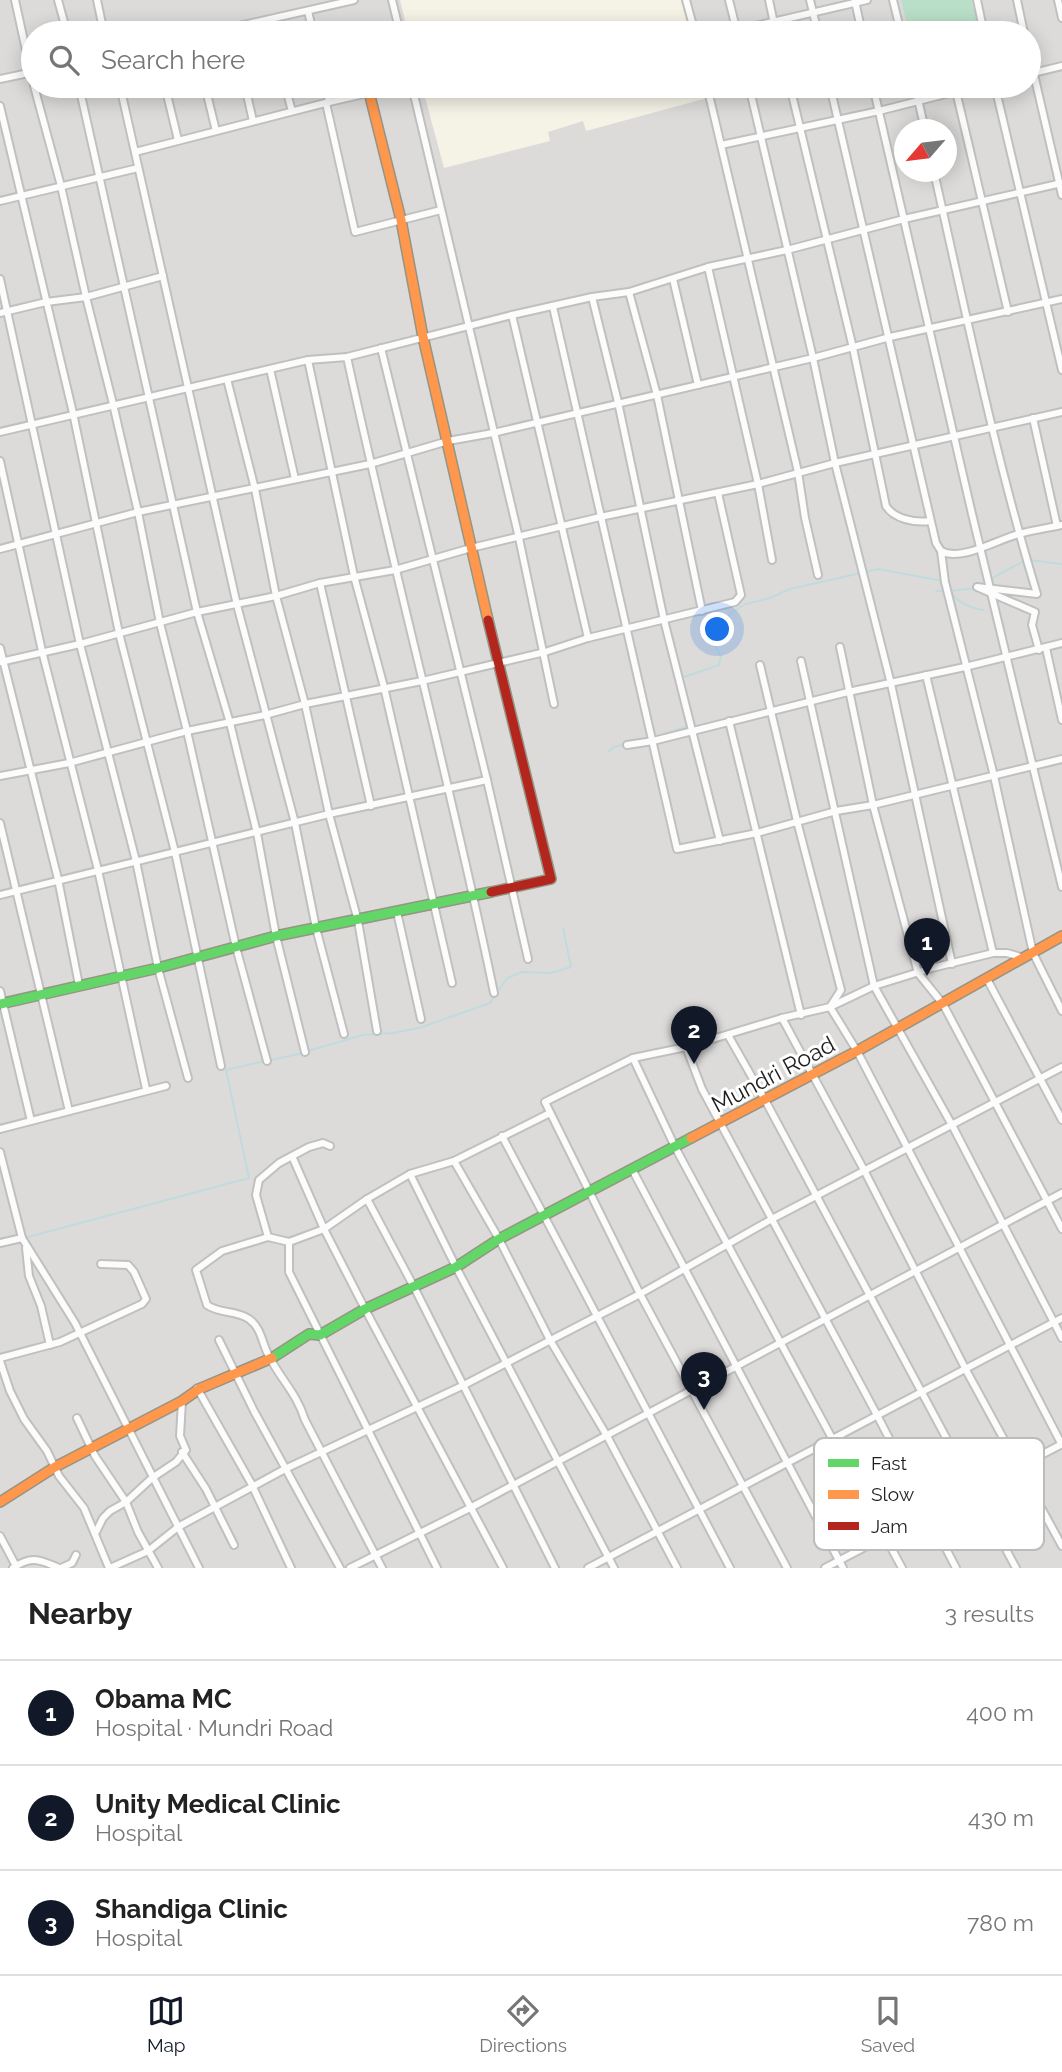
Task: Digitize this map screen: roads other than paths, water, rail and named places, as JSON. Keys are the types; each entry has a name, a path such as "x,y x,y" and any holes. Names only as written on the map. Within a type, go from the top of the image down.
{"street":[{"path":"15,0 21,25"},
{"path":"58,0 64,21"},
{"path":"97,0 101,21"},
{"path":"265,21 355,0"},
{"path":"393,0 397,21"},
{"path":"686,0 692,21"},
{"path":"729,0 734,21"},
{"path":"769,0 773,21"},
{"path":"810,0 815,21"},
{"path":"777,21 867,0"},
{"path":"893,0 898,21"},
{"path":"977,0 981,21"},
{"path":"1017,0 1021,21"},
{"path":"1058,0 1062,18"},
{"path":"855,1 859,21"},
{"path":"308,10 310,21"},
{"path":"1041,71 1062,66"},
{"path":"0,79 21,74"},
{"path":"38,98 113,404 160,623 236,947 267,1061"},
{"path":"81,98 197,612 230,723 257,832 276,936 305,1052"},
{"path":"123,98 237,606 295,824 316,928 344,1034"},
{"path":"168,98 178,140"},
{"path":"208,98 216,131"},
{"path":"248,98 253,121"},
{"path":"288,98 292,111"},
{"path":"328,98 355,232 441,210"},
{"path":"135,152 344,98"},
{"path":"2,1004 158,968 276,936 551,879 471,548 423,338 401,220 370,98"},
{"path":"415,98 519,538 554,704"},
{"path":"711,98 798,472 818,575"},
{"path":"753,98 835,463 891,684 952,964"},
{"path":"793,98 853,348 886,506 894,515 919,522 930,521"},
{"path":"833,98 915,446 930,521 941,551 944,582 994,776 1029,956 1062,1011"},
{"path":"876,98 1031,766 1062,887"},
{"path":"721,145 879,111 924,98"},
{"path":"958,98 1008,312"},
{"path":"998,98 1062,370"},
{"path":"1038,98 1062,195"},
{"path":"919,99 923,119"},
{"path":"0,106 73,413 119,633 175,852 221,1066"},
{"path":"0,201 138,168"},
{"path":"936,182 992,427 1037,594 977,587 1035,612 1032,625 1042,649 1062,720"},
{"path":"0,432 308,360 347,357 512,315 592,297 629,292 708,267 1060,183"},
{"path":"708,267 758,484 772,560"},
{"path":"4,312 46,302 86,297 163,276"},
{"path":"0,279 4,312 33,425 80,643 136,861 158,968 188,1078"},
{"path":"673,279 698,385"},
{"path":"629,292 657,395 702,611"},
{"path":"592,297 618,402 664,621 720,841"},
{"path":"0,549 138,512 370,464 448,441 493,433 813,358 890,337 1062,299"},
{"path":"553,307 677,849 757,833 836,811 873,805 1062,759"},
{"path":"512,315 588,638"},
{"path":"381,348 513,886 528,959"},
{"path":"347,357 370,464 474,896 494,993"},
{"path":"308,360 354,576 384,687 452,983"},
{"path":"270,369 295,479"},
{"path":"227,379 255,489 276,596 306,704 329,814 358,921 377,1031"},
{"path":"1,662 197,612 237,606 320,583 395,570 432,557 600,517 758,484 835,463 1062,412"},
{"path":"941,551 955,554 1019,534 1060,526 1033,418"},
{"path":"0,461 42,652 98,870 146,1089"},
{"path":"0,776 69,763 187,731 545,652 588,638 735,602 741,595 718,493"},
{"path":"320,583 371,806"},
{"path":"627,745 1062,643"},
{"path":"840,647 873,805 918,973 943,1004 1062,1229"},
{"path":"0,648 1,662 58,880 79,985"},
{"path":"801,661 874,986 952,1125 1062,1338"},
{"path":"760,665 841,990 830,1007"},
{"path":"926,675 993,953"},
{"path":"729,721 801,1015"},
{"path":"0,895 329,814 487,780"},
{"path":"0,823 69,1111"},
{"path":"397,912 421,1019"},
{"name":"Mundri Road","path":"197,1388 236,1374 298,1343 309,1334 320,1335 365,1309 456,1268 499,1239 812,1076 1062,936"},
{"path":"787,1568 640,1294 545,1102 633,1058 685,1047 782,1018 830,1007 874,986 993,953 1029,956"},
{"path":"987,979 1062,1121"},
{"path":"0,991 31,1121"},
{"path":"830,1007 857,1051 908,1147 1062,1444 1044,1454"},
{"path":"782,1018 1004,1438"},
{"path":"728,1035 947,1438"},
{"path":"685,1047 702,1089 889,1438"},
{"path":"633,1058 676,1147 832,1438"},
{"path":"101,1264 128,1265 146,1299 142,1304 50,1345 0,1359 20,1412 47,1451 59,1476 84,1508 109,1568 148,1550 178,1527 285,1469 462,1386 640,1294 772,1219 1062,1067"},
{"path":"0,1129 166,1086"},
{"path":"382,1568 305,1420 299,1401 269,1357 258,1328 249,1319 234,1312 217,1310 207,1305 197,1270 222,1251 268,1237 289,1242 324,1229 367,1199 410,1174 454,1161 550,1113"},
{"path":"502,1136 730,1568"},
{"path":"268,1237 256,1195 258,1180 292,1156 323,1143 330,1146"},
{"path":"0,1152 22,1238 80,1333 199,1568"},
{"path":"292,1156 324,1229 503,1568"},
{"path":"454,1161 677,1568"},
{"path":"633,1171 814,1512"},
{"path":"410,1174 456,1268 614,1568"},
{"path":"350,1568 607,1436 691,1388 1062,1193"},
{"path":"367,1199 555,1568"},
{"path":"0,1243 22,1238"},
{"path":"289,1242 289,1272 437,1568"},
{"path":"26,1246 29,1276 41,1306 50,1345"},
{"path":"835,1438 1062,1318"},
{"path":"219,1340 285,1469 340,1568"},
{"path":"0,1502 55,1467 182,1401 197,1388 253,1488 291,1568"},
{"path":"96,1532 103,1518 126,1503 152,1478 176,1462 186,1450 180,1436 182,1401"},
{"path":"77,1418 111,1483 126,1503 158,1568"},
{"path":"588,1568 814,1449"},
{"path":"183,1452 234,1545"},
{"path":"1044,1512 1062,1546"},
{"path":"0,1536 15,1567 33,1559 57,1567 72,1563 76,1555"},
{"path":"834,1550 843,1568"},
{"path":"825,1568 859,1550"},
{"path":"892,1550 902,1568"},
{"path":"946,1550 956,1568"},
{"path":"1006,1550 1016,1568"}],"waterway":[{"path":"1029,560 1062,564"},
{"path":"990,582 994,577 1024,561"},
{"path":"866,572 878,569 943,581"},
{"path":"681,678 719,665 721,656 714,644 715,633 731,613 746,604 790,589 861,573"},
{"path":"949,588 963,603 983,610"},
{"path":"950,591 976,588"},
{"path":"936,591 945,591"},
{"path":"655,737 689,726"},
{"path":"608,752 614,747 626,744"},
{"path":"308,1051 363,1035 419,1028 490,1003 507,978 522,972 551,973 571,967 563,928"},
{"path":"271,1060 303,1053"},
{"path":"24,1238 249,1178 226,1070 265,1061"}],"place":[{"name":"Obama MC","path":"927,976"},
{"name":"Unity Medical Clinic","path":"694,1064"},
{"name":"Shandiga Clinic","path":"704,1410"}]}
